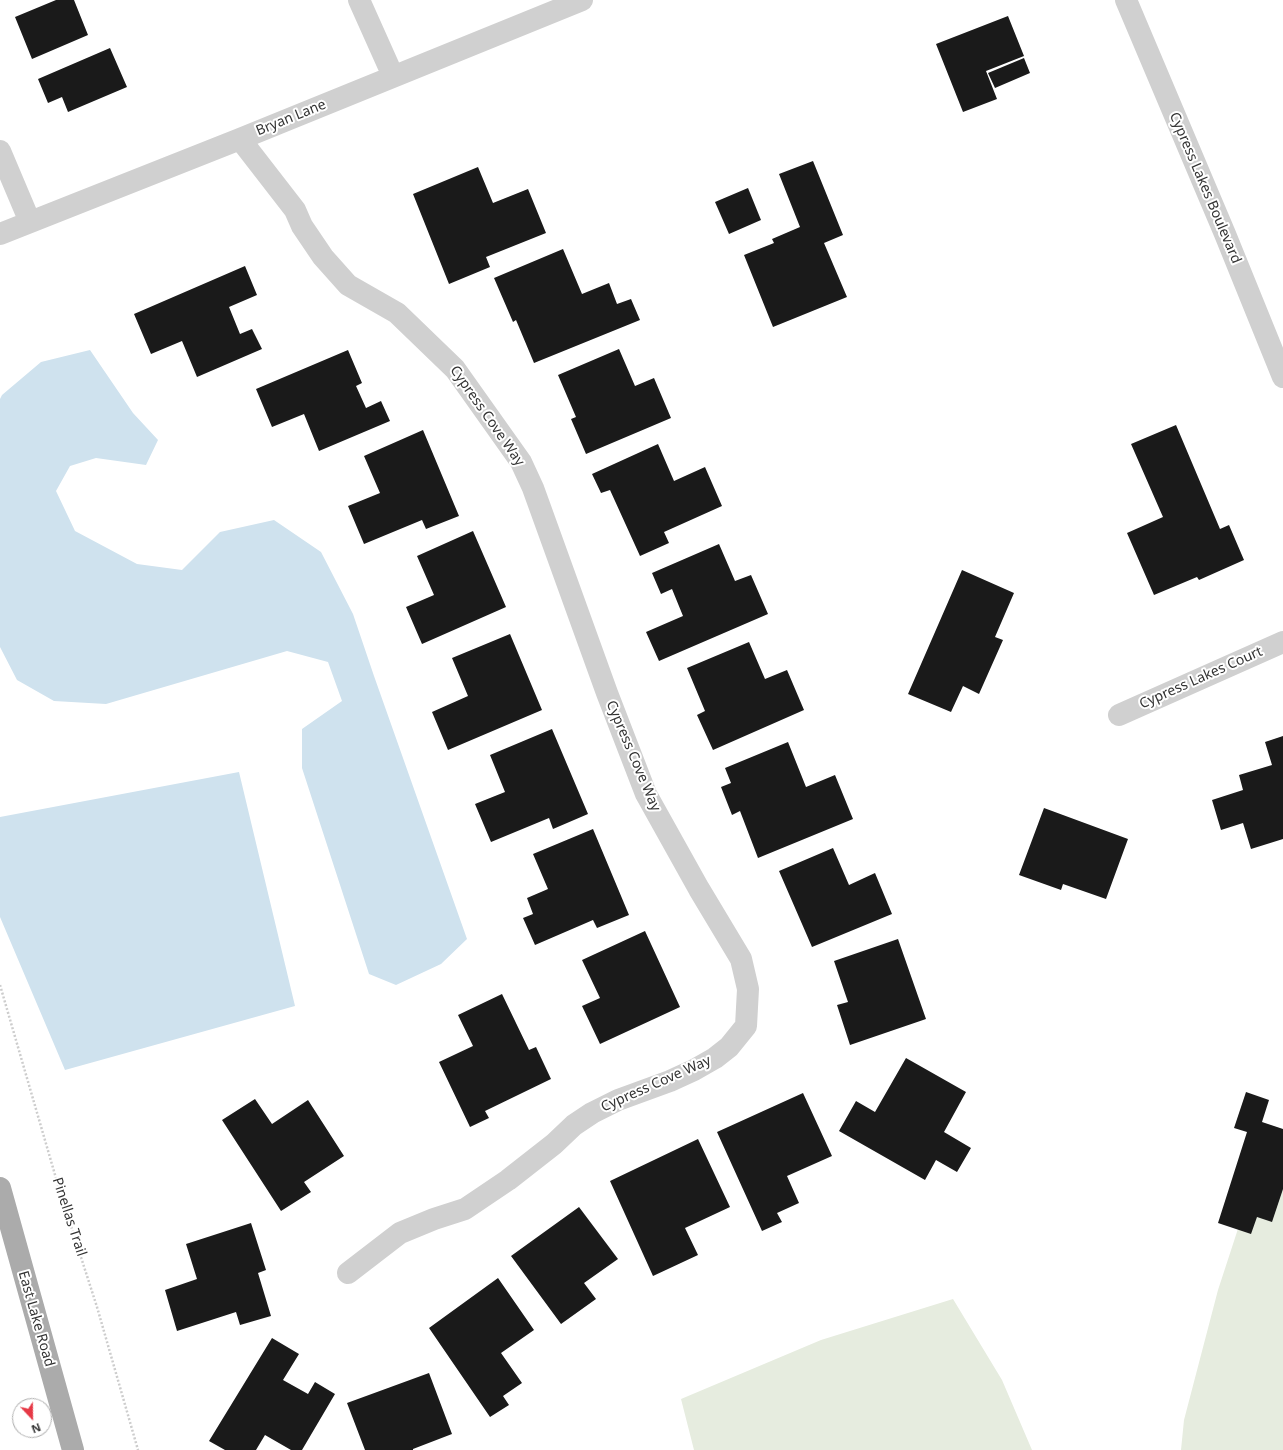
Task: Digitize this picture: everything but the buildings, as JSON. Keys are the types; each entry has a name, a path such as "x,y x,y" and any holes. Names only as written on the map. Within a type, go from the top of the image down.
{"main road":[{"name":"East Lake Road","path":"0,1188 73,1450"}],"street":[{"path":"360,0 393,76"},
{"name":"Bryan Lane","path":"0,234 240,139 582,0"},
{"name":"Cypress Lakes Boulevard","path":"1126,0 1225,234 1283,377"},
{"name":"Cypress Cove Way","path":"240,139 295,210 302,226 324,257 348,285 397,313 455,368 521,462 533,488 646,794 698,889 742,959 748,989 746,1026 729,1047 715,1058 676,1078 618,1100 592,1113 574,1125 554,1144 508,1180 464,1209 400,1233 348,1273"},
{"path":"0,151 30,222"},
{"name":"Cypress Lakes Court","path":"1119,715 1283,642"}],"path":[{"name":"Pinellas Trail","path":"0,984 60,1192 97,1306 138,1450"}],"shaded area":[{"path":"1283,1181 1283,1450 1181,1450 1184,1420 1218,1290 1251,1189"},
{"path":"953,1299 1002,1380 1032,1450 694,1450 681,1399 821,1340"}],"water":[{"path":"90,350 133,413 158,440 146,465 96,458 70,466 56,491 75,531 137,564 182,570 220,532 274,520 321,552 353,614 467,939 441,964 396,985 369,974 302,768 302,729 342,701 328,662 287,651 106,704 54,701 17,680 0,647 0,399 2,395 41,362"},
{"path":"239,772 295,1006 65,1070 0,917 0,817"}]}
